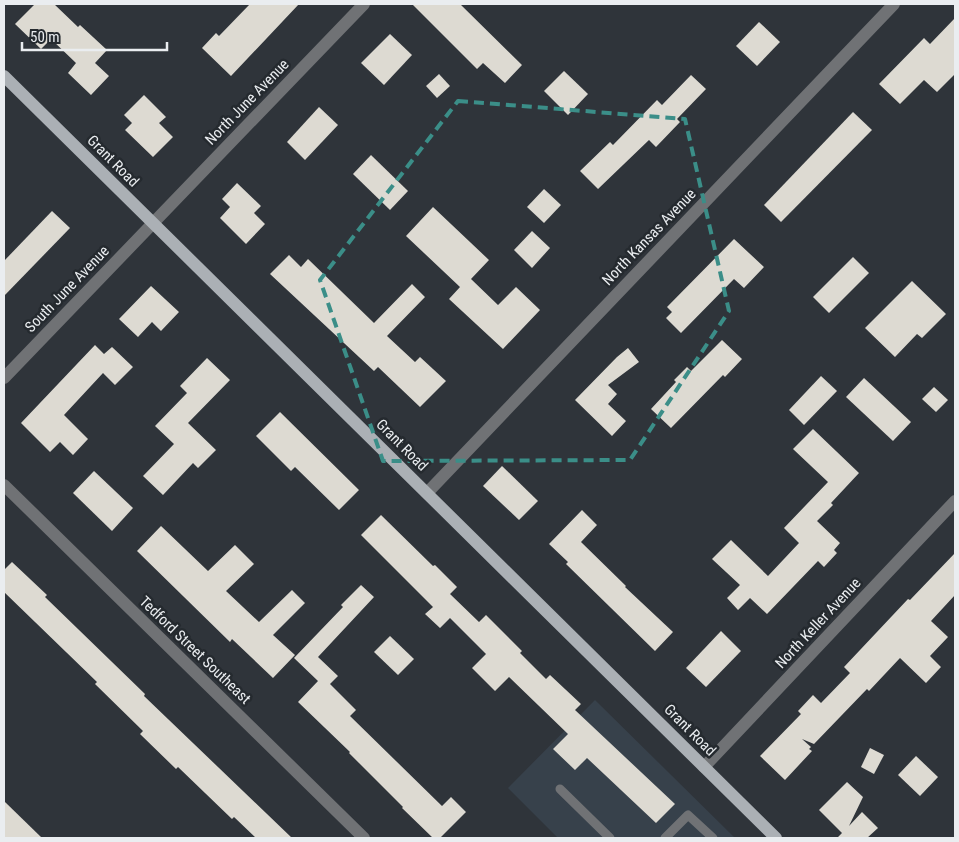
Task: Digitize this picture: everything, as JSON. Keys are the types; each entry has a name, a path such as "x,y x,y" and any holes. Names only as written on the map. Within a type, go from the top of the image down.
{"main road":[{"name":"Grant Road","path":"4,76 776,838"}],"street":[{"name":"North June Avenue","path":"153,223 364,4"},
{"name":"North Kansas Avenue","path":"427,493 894,4"},
{"name":"South June Avenue","path":"4,378 153,223"},
{"name":"Tedford Street Southeast","path":"4,485 364,838"},
{"name":"North Keller Avenue","path":"704,767 955,501"}],"lane":[{"path":"560,789 610,838"},
{"path":"665,838 688,815 713,838"}],"highlighted area":[{"path":"458,101 685,119 729,311 630,460 383,461 320,280"}],"shaded area":[{"path":"595,700 735,838 558,838 508,788"}],"building":[{"path":"35,4 54,4 78,27 80,25 107,50 95,63 109,76 91,95 68,73 76,63 51,39 41,49 15,24"},
{"path":"250,4 299,4 231,76 202,48 216,33 219,36"},
{"path":"412,4 460,4 522,65 505,83 483,63 477,69"},
{"path":"955,18 955,74 937,92 924,80 900,104 879,84 924,38 930,44"},
{"path":"759,22 780,42 757,66 736,46"},
{"path":"390,34 412,55 384,85 361,63"},
{"path":"564,71 588,94 568,115 544,91"},
{"path":"439,74 450,86 437,98 426,86"},
{"path":"691,75 706,89 677,119 680,122 656,147 649,140 598,189 580,171 610,142 613,145 657,100 662,105"},
{"path":"144,95 166,117 159,123 173,137 153,157 125,130 132,123 124,115"},
{"path":"319,107 338,125 305,160 287,142"},
{"path":"853,112 872,130 781,222 764,205"},
{"path":"371,155 408,191 390,210 353,174"},
{"path":"237,183 261,206 254,213 265,224 246,244 220,218 230,207 222,199"},
{"path":"544,189 561,205 544,223 527,207"},
{"path":"433,207 489,260 471,279 498,305 516,287 540,310 503,349 449,299 460,287 406,236"},
{"path":"52,211 70,228 4,296 4,261"},
{"path":"532,231 550,248 532,268 514,250"},
{"path":"734,239 764,267 744,288 734,279 681,333 666,318 672,312 667,307"},
{"path":"289,255 301,267 308,259 374,323 412,284 425,297 387,336 415,362 420,357 446,381 420,407 378,367 374,371 270,274"},
{"path":"853,257 869,273 829,313 813,297"},
{"path":"912,281 946,314 922,338 917,334 895,357 865,328"},
{"path":"151,286 179,312 161,331 152,322 138,337 119,319"},
{"path":"722,340 742,359 725,377 723,375 671,428 651,409 687,367 691,371"},
{"path":"95,345 104,354 112,347 133,367 115,385 103,373 64,415 88,439 73,455 60,442 50,452 21,423"},
{"path":"628,348 639,362 608,385 617,394 608,404 626,421 612,436 575,400"},
{"path":"207,358 230,380 188,423 216,450 198,468 193,463 163,495 143,476 174,444 155,426 187,393 180,386"},
{"path":"821,376 837,391 804,425 789,410"},
{"path":"864,378 911,422 893,441 846,397"},
{"path":"934,387 948,400 936,412 922,399"},
{"path":"280,412 359,490 339,510 295,467 291,471 256,436"},
{"path":"813,429 859,473 831,503 833,505 817,521 840,543 834,550 837,553 824,567 818,561 767,614 750,598 738,610 727,598 740,585 712,559 731,540 768,576 799,543 784,528 828,482 793,449"},
{"path":"502,466 538,501 519,520 483,486"},
{"path":"94,471 133,508 112,531 73,493"},
{"path":"582,510 597,525 581,542 673,632 655,651 566,564 568,562 549,544"},
{"path":"381,515 457,587 450,594 479,622 486,615 522,651 520,653 546,679 550,675 581,704 575,710 675,804 656,823 587,758 575,770 553,749 568,734 509,677 495,691 472,668 486,654 450,618 440,628 425,614 433,607 361,535"},
{"path":"161,526 208,571 235,545 254,564 226,591 259,622 292,590 305,603 273,635 295,655 273,678 232,639 230,642 137,551"},
{"path":"955,553 955,595 931,621 948,637 930,656 941,667 926,683 900,658 814,744 802,739 811,747 809,749 812,751 785,780 760,756 801,714 798,711 813,695 821,703 850,673 844,667 908,599 910,600"},
{"path":"12,562 47,595 45,597 145,694 144,696 292,838 256,838 234,817 232,819 178,767 176,769 140,734 143,731 95,684 97,682 4,592 4,570"},
{"path":"361,585 374,597 318,657 338,676 330,684 356,710 350,716 442,806 451,797 466,812 440,838 433,838 350,752 298,702 318,681 294,658 343,607 341,605"},
{"path":"721,631 741,651 706,687 686,668"},
{"path":"390,636 414,659 398,675 374,652"},
{"path":"870,748 884,755 874,774 861,767"},
{"path":"916,756 938,777 920,796 898,775"},
{"path":"847,782 863,797 849,826 862,812 878,828 867,838 837,838 842,833 819,810"},
{"path":"4,801 42,838 4,838"}]}
